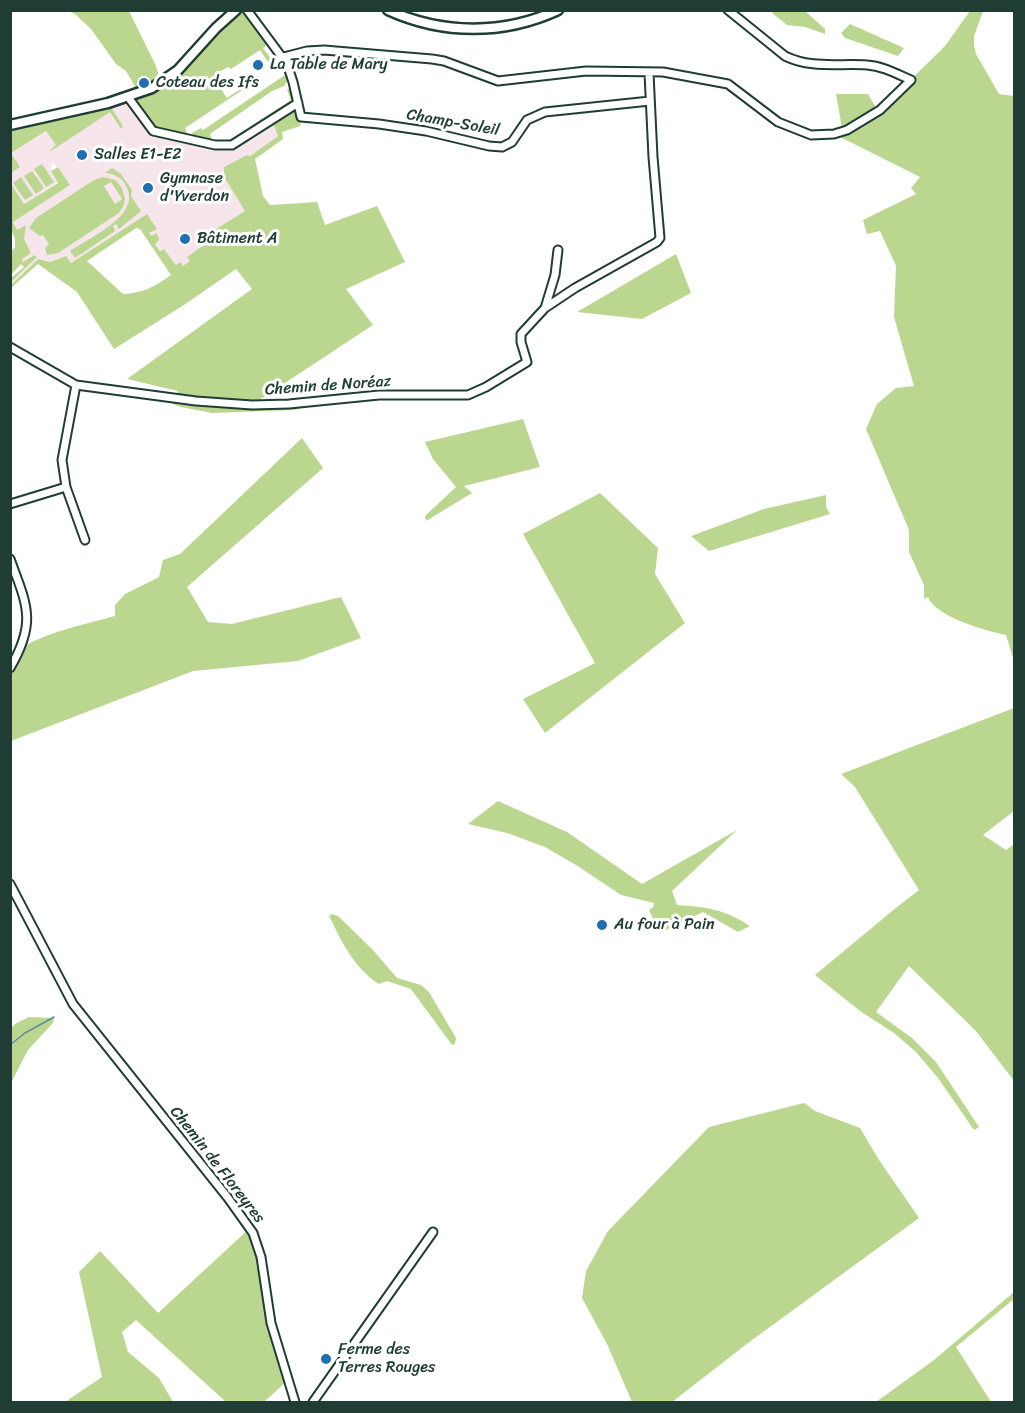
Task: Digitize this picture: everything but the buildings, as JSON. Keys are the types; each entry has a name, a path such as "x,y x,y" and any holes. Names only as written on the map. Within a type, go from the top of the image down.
{"street":[{"path":"10,125 128,97 152,88 170,77 229,14 236,10"},
{"path":"128,97 153,131 225,146 240,142 298,103 287,64 280,58 247,10"},
{"path":"388,10 433,26 477,29 513,25 558,10"},
{"path":"280,58 324,50 432,59 444,61 498,81 586,71 663,72 728,84 778,122 811,135 848,130 880,110 911,81 880,67 808,64 794,61 728,10"},
{"path":"545,308 575,288 657,242 660,238 652,157 649,73"},
{"name":"Champ-Soleil","path":"298,103 301,117 426,131 497,147 509,144 527,120 545,112 650,101"},
{"name":"Chemin de Noréaz","path":"10,347 76,385 196,401 252,405 289,404 379,395 468,395 486,387 526,362 521,334 545,308 555,275 558,250"},
{"path":"76,385 62,453 62,471 85,540"},
{"path":"10,504 66,487"},
{"path":"10,559 26,601 28,614 24,635 10,668"},
{"name":"Chemin de Floreyres","path":"10,884 73,1004 250,1228 259,1246 271,1323 295,1402"},
{"path":"312,1402 433,1232"}],"shaded area":[{"name":"Gymnase d'Yverdon","path":"128,97 149,128 225,146 269,122 274,126 278,136 250,156 247,155 231,165 224,177 245,211 208,234 212,240 188,257 190,261 183,266 180,263 176,265 164,249 161,251 154,243 148,232 147,214 71,263 65,256 50,262 38,259 11,285 11,282 37,257 34,255 23,262 26,246 25,225 17,230 12,222 70,185 58,167 52,163 51,171 58,182 24,204 11,184 11,173 20,167 11,153 47,131 57,145 50,149 51,151 110,111 121,128 123,126 109,104"}],"green space":[{"path":"68,11 129,11 156,66 161,83 236,11 248,11 270,43 263,48 271,59 268,62 260,50 231,69 228,67 219,72 221,76 215,80 227,98 243,87 244,89 185,128 187,132 181,137 153,131 128,97 139,93 126,71 116,64 91,29 75,14"},
{"path":"774,11 805,11 825,29 825,34 805,27 787,25 772,13"},
{"path":"970,11 983,11 974,36 976,54 999,94 1014,96 1014,661 1006,635 962,622 940,611 928,597 924,599 924,585 909,552 909,530 866,429 877,404 896,388 914,386 894,317 896,266 880,231 867,234 863,220 916,194 911,188 920,177 834,134 880,110 945,46"},
{"path":"850,24 904,48 898,56 845,38 841,33"},
{"path":"285,75 288,80 284,86 272,91 210,134 212,140 210,143 194,140 192,133 201,128 203,130"},
{"path":"294,85 301,117 300,126 282,132 283,139 255,159 263,196 270,205 317,202 325,225 377,206 405,262 346,289 373,325 253,404 342,397 295,410 212,413 172,404 178,391 127,379 252,289 236,269 114,349 77,292 38,264 11,288 11,285 38,259 50,262 66,256 71,263 147,214 157,229 149,233 151,236 157,233 159,240 155,244 160,251 164,249 176,265 180,262 183,266 190,261 187,257 211,240 208,234 245,211 224,177 224,167 247,155 250,156 278,136 274,126 269,122 240,142 221,142 229,140 291,100 287,90","holes":["136,228 140,229 171,275 148,289 123,294 87,261"]},
{"path":"836,94 868,94 876,108 842,128"},
{"path":"109,104 123,126 121,129 110,112 51,151 56,145 46,131 11,153 11,125"},
{"path":"11,153 20,167 11,173"},
{"path":"42,164 54,182 46,187 34,169"},
{"path":"58,167 70,185 13,222 17,230 26,225 24,239 31,253 22,259 23,262 34,255 37,257 11,282 11,278 24,267 21,264 11,275 11,252 15,247 15,239 11,229 11,184 24,204 58,183 51,171"},
{"path":"112,168 120,173 132,190 131,196 141,211 119,229 116,224 113,226 115,231 75,258 70,251 100,233 120,217 126,208 129,198 127,188 118,177 105,173"},
{"path":"32,171 44,188 36,194 24,176"},
{"path":"21,177 33,195 25,200 13,183"},
{"path":"103,177 115,180 122,188 125,199 123,207 119,213 58,253 47,255 45,248 49,244 43,235 40,236 29,228 36,218 94,180","holes":["111,182 122,199 115,204 104,186"]},
{"path":"676,254 691,293 642,319 577,312"},
{"path":"523,419 540,467 464,486 472,493 426,521 425,516 456,487 433,459 425,442"},
{"path":"302,438 323,468 187,587 208,622 232,624 341,597 361,638 298,661 193,671 11,741 10,679 15,657 20,650 51,634 115,616 115,605 125,594 159,577 163,560 180,554"},
{"path":"600,493 658,548 655,574 685,623 545,733 523,699 595,663 523,534"},
{"path":"826,495 826,507 830,514 709,551 691,536 764,509"},
{"path":"1014,708 1014,811 983,835 1006,850 1014,844 1014,1081 976,1031 909,966 876,1012 912,1038 936,1062 979,1127 974,1130 938,1078 916,1052 815,975 919,890 855,787 841,774"},
{"path":"498,801 567,832 642,884 737,830 672,891 677,905 715,910 750,926 738,932 703,912 660,933 649,910 654,903 621,895 545,847 507,833 468,824"},
{"path":"332,914 338,916 373,950 397,978 421,985 429,992 456,1038 455,1044 452,1045 411,989 387,981 379,984 363,971 340,938 329,916"},
{"path":"29,1017 54,1018 53,1023 28,1050 11,1083 11,1028"},
{"path":"804,1103 815,1111 860,1128 919,1218 748,1343 672,1402 632,1402 607,1344 582,1298 586,1271 608,1231 709,1127"},
{"path":"250,1228 256,1239 266,1300 288,1380 264,1402 226,1402 136,1320 122,1332 128,1352 159,1378 173,1402 65,1402 102,1377 79,1272 100,1251 158,1313"},
{"path":"1014,1292 1014,1299 956,1347 991,1402 876,1402 934,1360"}],"waterway":[{"path":"10,1045 25,1033 54,1017"}],"place":[{"name":"La Table de Mary","path":"258,65"},
{"name":"Coteau des Ifs","path":"144,83"},
{"name":"Salles E1-E2","path":"82,155"},
{"name":"Gymnase d'Yverdon","path":"148,188"},
{"name":"Bâtiment A","path":"185,239"},
{"name":"Au four à Pain","path":"602,925"},
{"name":"Ferme des Terres Rouges","path":"326,1359"}]}
